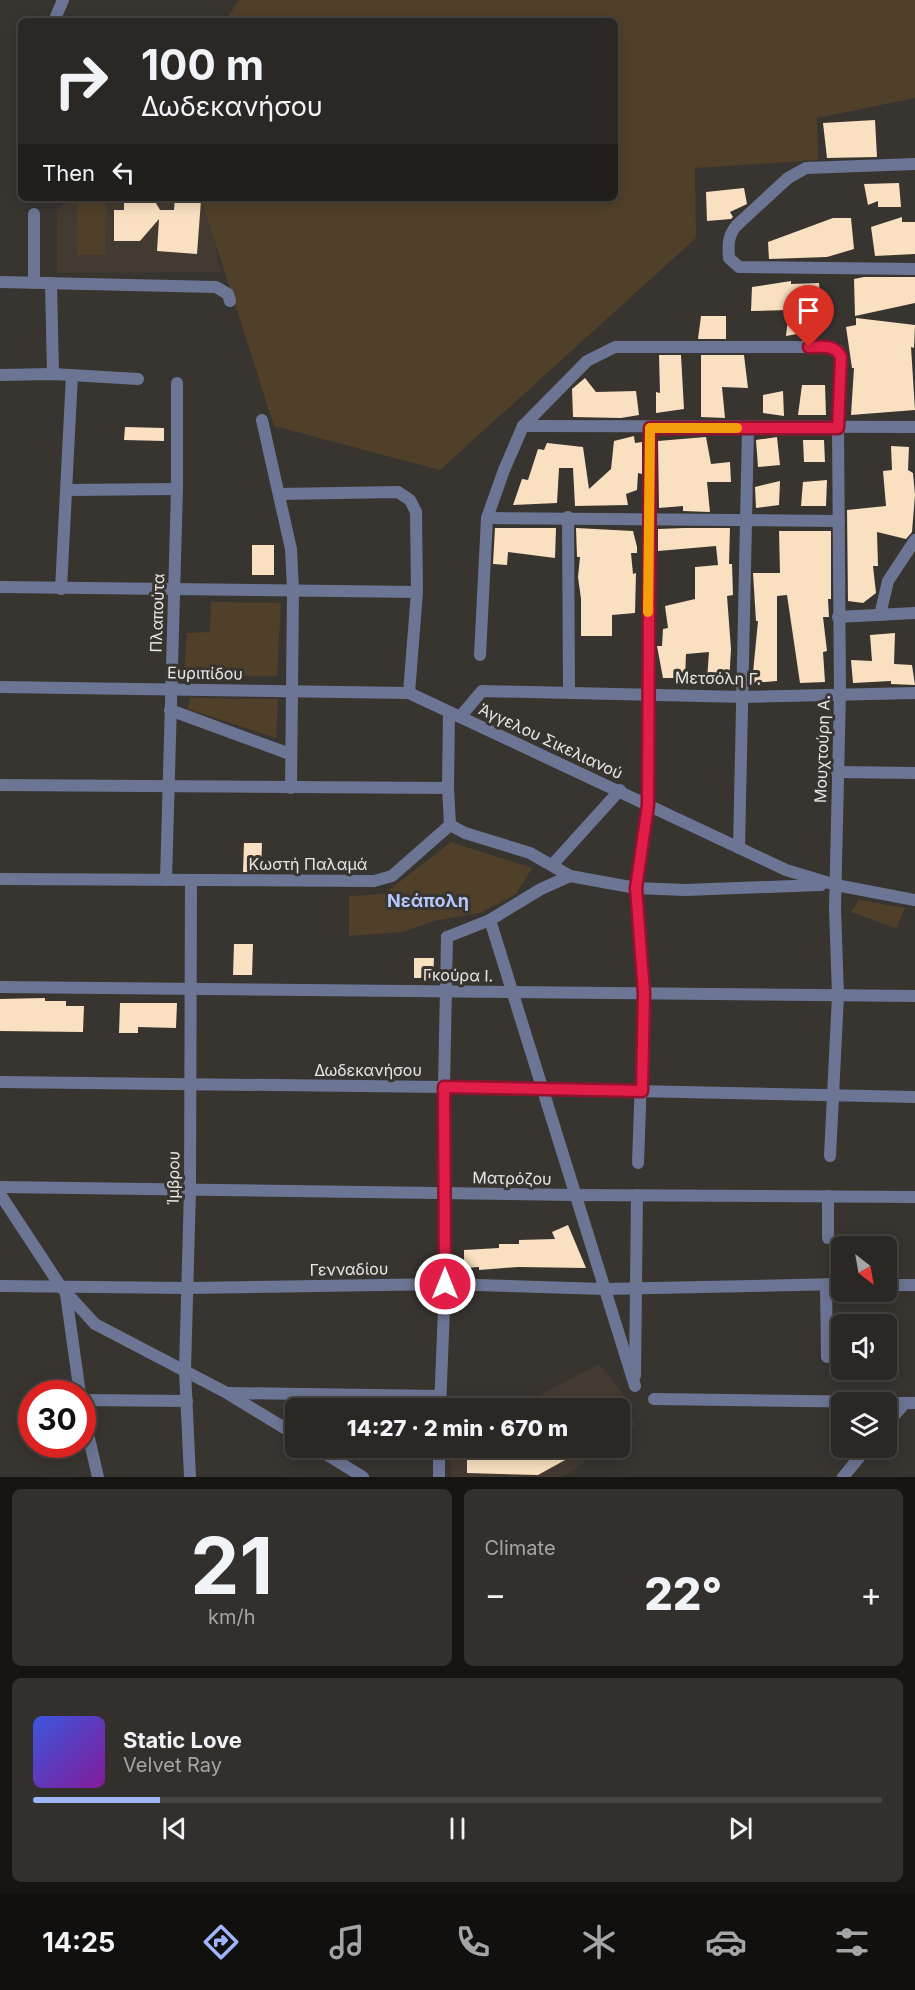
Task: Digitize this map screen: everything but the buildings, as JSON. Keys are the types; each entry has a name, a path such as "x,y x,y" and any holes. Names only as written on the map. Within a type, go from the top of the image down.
{"street":[{"path":"55,18 63,0"},
{"path":"915,164 816,166 797,172 730,233 728,245 729,258 734,265 751,268 915,268"},
{"path":"33,214 34,283"},
{"path":"0,282 216,287 223,289 230,301"},
{"path":"51,283 52,374"},
{"name":"Μουχτούρη Α.","path":"523,426 587,361 615,347 832,347 838,350 841,357 838,428 840,693 836,885 838,995 830,1156"},
{"path":"0,375 52,374 138,379"},
{"path":"61,589 72,375"},
{"name":"Πλαπούτα","path":"166,880 177,489 177,383"},
{"path":"262,420 291,549 293,590 291,789"},
{"path":"480,655 487,518 523,426 915,427"},
{"path":"638,1163 644,993 636,888 648,805 650,428"},
{"path":"739,848 744,697 744,520 748,428"},
{"path":"67,490 177,489"},
{"path":"279,494 398,492 410,500 416,512 417,592 409,693"},
{"path":"568,517 569,691"},
{"path":"487,518 839,521"},
{"path":"879,615 888,581 915,540"},
{"path":"0,587 174,591 417,592"},
{"path":"838,617 915,613"},
{"name":"Ευριπίδου","path":"0,687 409,693"},
{"name":"Μετσόλη Γ.","path":"455,715 482,691 569,691 744,697 915,693"},
{"name":"Άγγελου Σικελιανού","path":"409,693 620,790 786,870 836,885 915,900"},
{"path":"170,710 290,754"},
{"path":"455,715 448,788 450,825 465,833 530,853 553,864 570,876 636,888 686,890 836,885"},
{"path":"837,772 915,773"},
{"path":"0,785 291,789 448,788"},
{"path":"553,864 620,790"},
{"name":"Κωστή Παλαμά","path":"0,879 374,881 392,876 450,825"},
{"path":"440,1398 445,1284 444,1087 447,938 490,920 541,889 570,876"},
{"name":"Ίμβρου","path":"190,1477 185,1370 190,1190 191,880"},
{"path":"490,920 635,1386 638,1195"},
{"name":"Γκούρα Ι.","path":"0,987 915,996"},
{"name":"Δωδεκανήσου","path":"0,1082 191,1086 541,1088 915,1096"},
{"name":"Ματρόζου","path":"0,1186 574,1196 915,1197"},
{"path":"0,1194 64,1290 103,1330 185,1370 285,1428"},
{"path":"828,1196 828,1238"},
{"name":"Γενναδίου","path":"0,1286 64,1290 445,1284 604,1289 831,1284"},
{"path":"826,1284 827,1357"},
{"path":"897,1285 915,1285"},
{"path":"64,1290 78,1380"},
{"path":"227,1393 345,1398"},
{"path":"654,1399 831,1401"},
{"path":"96,1400 188,1401"},
{"path":"897,1415 910,1403"},
{"path":"94,1458 98,1477"},
{"path":"332,1458 363,1477"},
{"path":"439,1458 439,1477"},
{"path":"843,1477 859,1458"}],"shaded area":[{"path":"239,0 915,0 915,98 817,118 818,160 695,168 696,238 440,470 274,426 202,201 618,201 618,18 227,18"},
{"path":"65,201 201,201 208,212 221,272 57,273 57,211"},
{"path":"77,201 106,201 105,255 77,255"},
{"path":"211,602 281,603 277,676 184,675 187,633 210,632"},
{"path":"190,698 278,699 276,738 188,709"},
{"path":"451,842 532,868 516,894 480,913 437,920 403,932 349,936 349,896 384,894"},
{"path":"859,900 905,908 896,928 851,912"},
{"path":"599,1364 624,1398 534,1398"},
{"path":"630,1412 635,1425 630,1429"},
{"path":"450,1458 591,1458 563,1477 451,1477"}],"slow traffic":[{"path":"648,612 650,428 737,428"}],"district":[{"name":"Νεάπολη","path":"428,900"}],"route":[{"path":"445,1284 444,1087 642,1091 644,993 636,888 648,805 650,428 838,428 841,357 838,350 832,347 809,347"}]}
